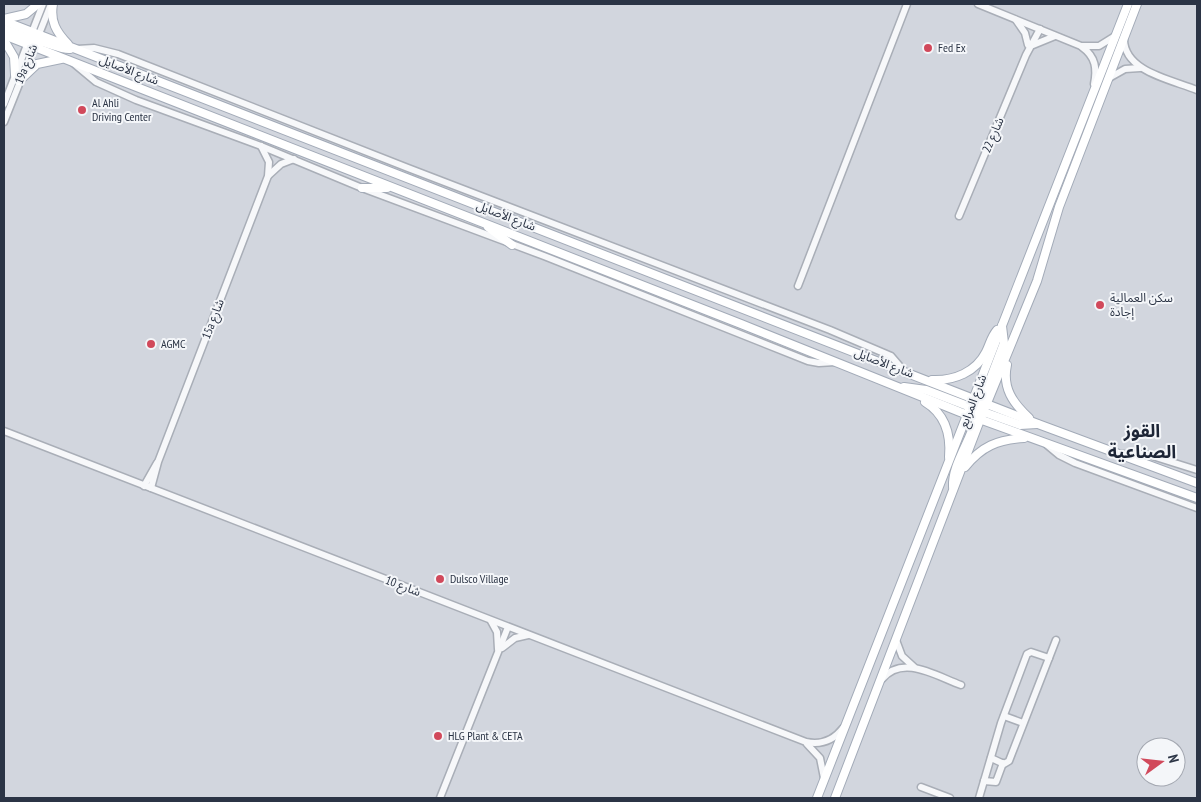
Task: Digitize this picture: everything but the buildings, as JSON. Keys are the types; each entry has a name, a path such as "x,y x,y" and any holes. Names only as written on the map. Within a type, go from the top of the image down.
{"main road":[{"path":"4,20 26,14 38,4"},
{"path":"52,4 54,27 73,49"},
{"name":"شارع المرابع","path":"834,798 961,472 1002,326 1128,4"},
{"name":"شارع المرابع","path":"817,798 948,466 1009,352 1037,281 1059,207 1137,4"},
{"name":"شارع الأصايل","path":"4,20 64,59 896,387 978,410 1035,423 1197,482"},
{"path":"4,29 32,39"},
{"name":"شارع الأصايل","path":"4,35 32,39 73,49 903,370 926,379 1027,437 1197,498"},
{"path":"4,40 14,57 17,78 37,64 64,59"},
{"path":"362,188 393,188"},
{"path":"485,224 512,244"},
{"path":"926,379 948,380 971,370 982,358 993,336 1002,326"},
{"path":"1009,352 1006,374 1008,390 1015,404 1035,423"},
{"path":"896,387 930,406 943,420 950,442 948,466"},
{"path":"953,491 953,474 978,410"},
{"path":"961,472 976,454 990,444 1001,440 1027,437"}],"street":[{"path":"32,39 44,4"},
{"path":"32,39 52,4"},
{"path":"798,286 907,4"},
{"path":"978,4 1081,46 1089,53 1095,65 1091,97"},
{"path":"1015,19 1023,28 1030,45 1055,36"},
{"name":"شارع 22","path":"959,216 1037,28"},
{"path":"1081,46 1099,46 1116,35"},
{"path":"1124,38 1129,58 1141,68 1197,90"},
{"name":"19a شارع","path":"4,122 17,78 32,39"},
{"path":"73,49 94,48 118,54 408,168 770,306 891,356 903,370"},
{"path":"72,62 89,78 116,92 261,146 362,188 512,244 802,359 819,363 835,362"},
{"path":"1109,78 1125,68 1141,68"},
{"name":"19a شارع","path":"4,104 17,78"},
{"name":"15a شارع","path":"151,488 158,462 268,176 268,158 261,146"},
{"path":"268,176 281,164 294,159"},
{"name":"شارع 10","path":"4,431 801,741 810,743 824,742 836,736 844,727"},
{"path":"1047,445 1059,455 1075,463 1197,508"},
{"path":"1122,454 1146,454 1197,470"},
{"name":"15a شارع","path":"144,486 158,462"},
{"path":"490,620 497,632 498,653"},
{"path":"440,798 508,627"},
{"path":"498,653 511,640 529,635"},
{"path":"896,640 902,656 915,668"},
{"path":"984,781 996,782 1003,764 1009,761 1056,640"},
{"path":"979,798 1004,716 1028,653 1031,652 1049,658"},
{"path":"880,682 887,673 897,668 915,668 961,685"},
{"path":"1004,716 1023,723"},
{"name":"شارع 10","path":"801,741 814,750 820,758 824,780"},
{"path":"991,758 1003,764"},
{"path":"921,787 950,798"}],"shaded area":[{"path":"4,4 1197,4 1197,798 4,798"}],"place":[{"name":"Fed Ex","path":"928,48"},
{"name":"Al Ahli Driving Center","path":"82,110"},
{"name":"سكن العمالية إجادة","path":"1100,305"},
{"name":"AGMC","path":"151,344"},
{"name":"Dulsco Village","path":"440,579"},
{"name":"HLG Plant & CETA","path":"438,736"}],"district":[{"name":"القوز الصناعية","path":"1142,441"}]}
